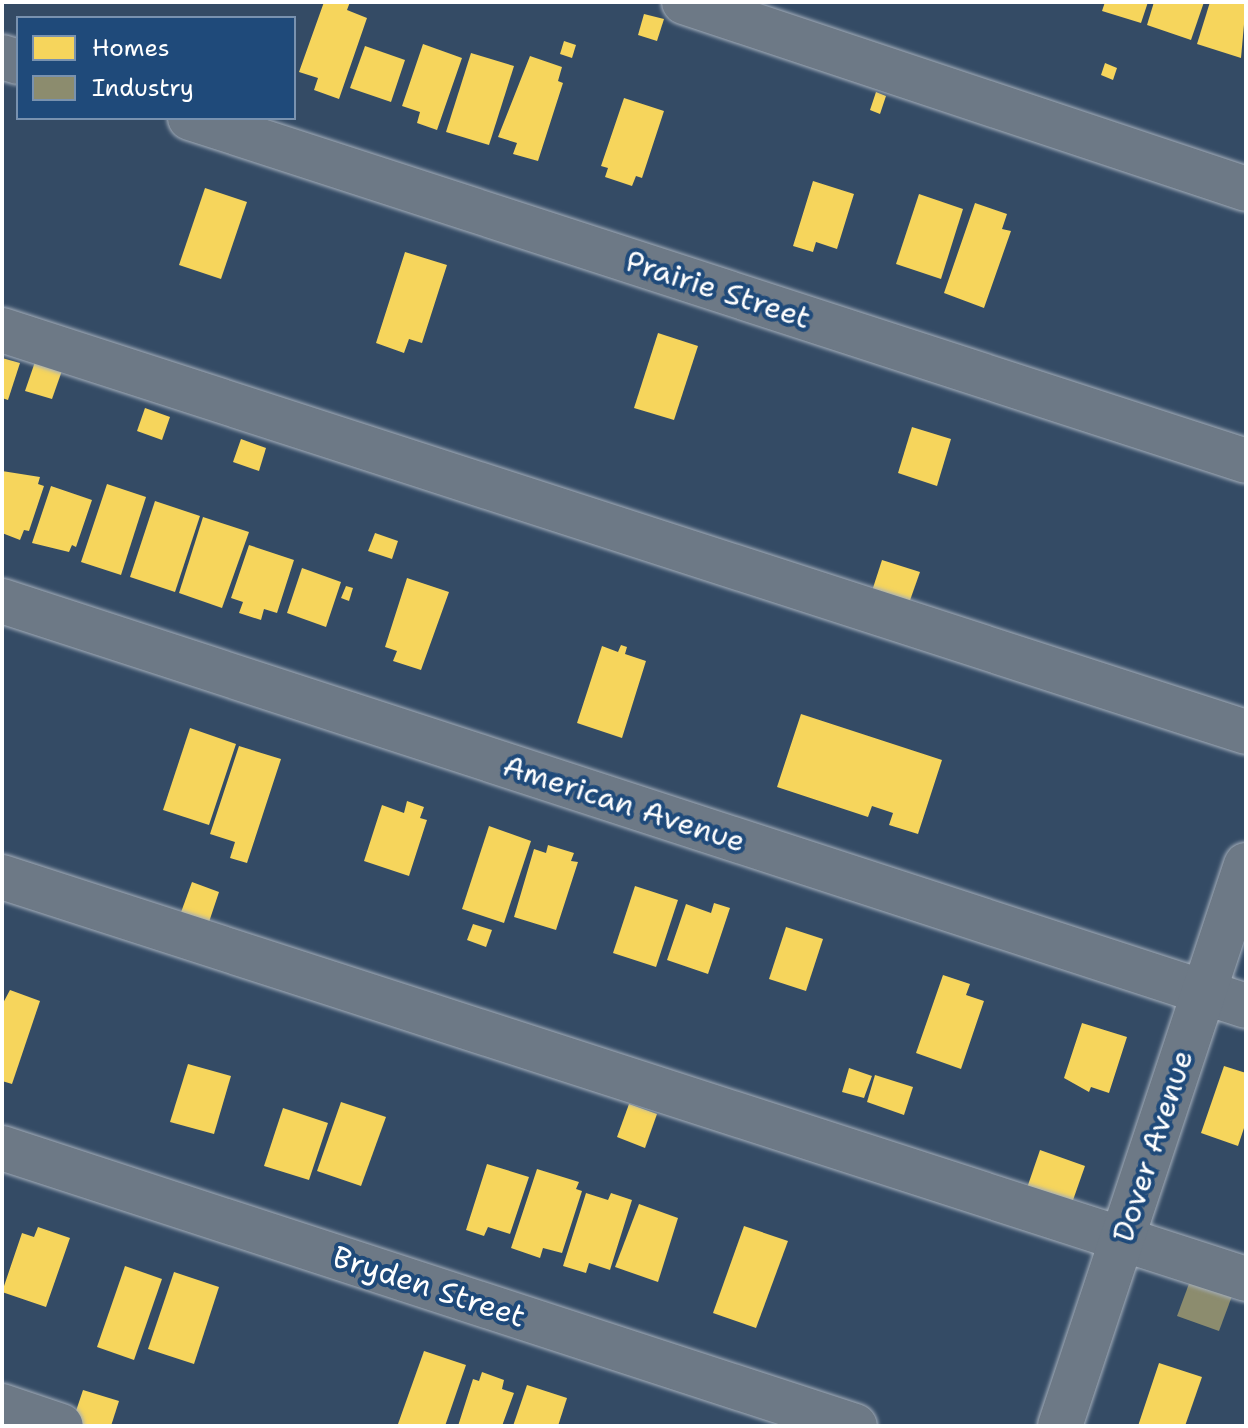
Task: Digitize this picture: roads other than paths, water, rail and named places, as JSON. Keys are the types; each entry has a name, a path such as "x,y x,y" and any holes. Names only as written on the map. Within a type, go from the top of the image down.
{"street":[{"path":"684,2 1246,189"},
{"name":"Prairie Street","path":"196,120 1246,461"},
{"path":"2,330 1246,732"},
{"name":"American Avenue","path":"2,601 1246,1006"},
{"name":"Dover Avenue","path":"1060,1426 1246,865"},
{"path":"2,877 1246,1279"},
{"name":"Bryden Street","path":"2,1148 855,1426"},
{"path":"2,1406 61,1426"}]}
